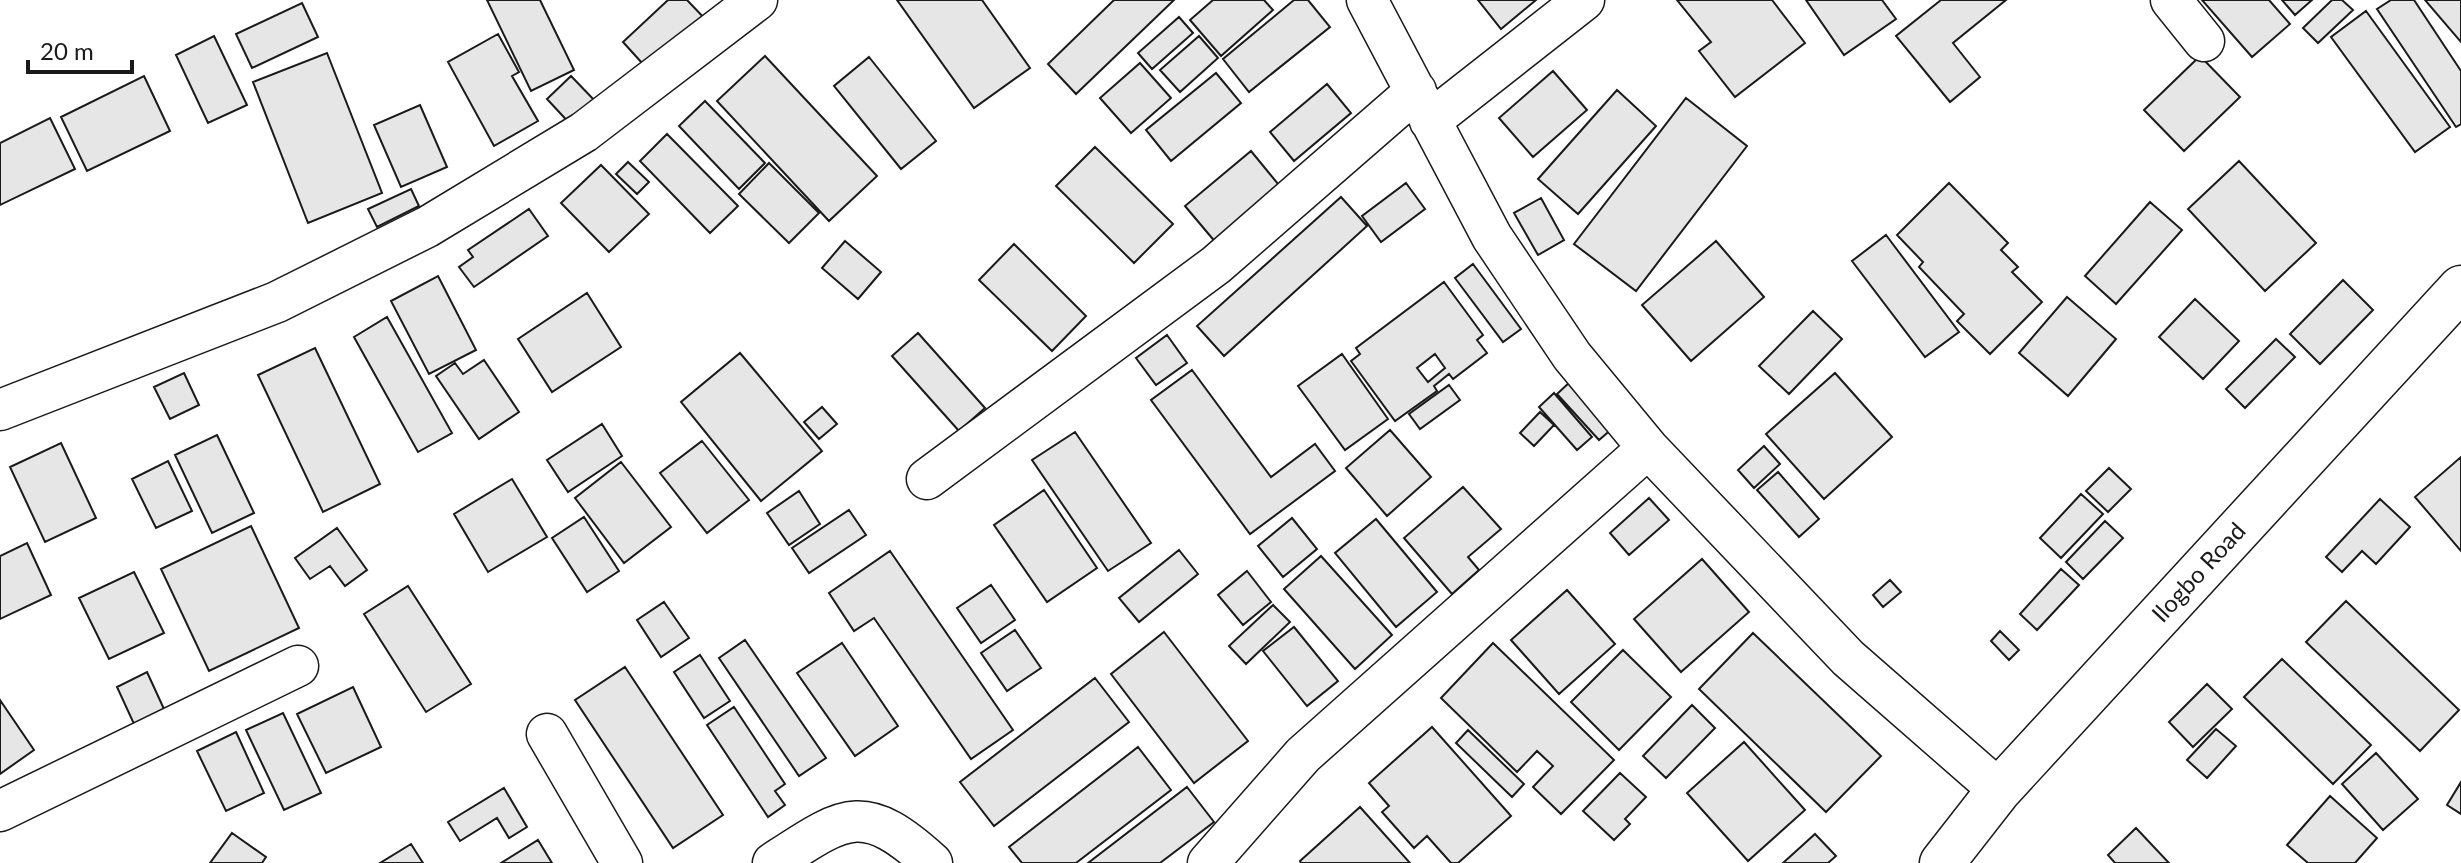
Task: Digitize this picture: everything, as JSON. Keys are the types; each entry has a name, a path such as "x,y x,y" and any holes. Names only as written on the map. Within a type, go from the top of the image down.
{"main road":[{"name":"Ilogbo Road","path":"1942,863 1999,790 2461,288"}],"street":[{"path":"0,410 277,302 427,227 584,132 757,0"},
{"path":"1367,0 1492,237 1572,356 1648,448 1848,658 1999,790"},
{"path":"927,479 1216,265 1423,106 1584,0"},
{"path":"2171,0 2204,41"},
{"path":"1208,863 1303,755 1648,448"},
{"path":"0,811 298,666"},
{"path":"547,734 622,863"},
{"path":"773,863 826,829 866,820 889,828 932,863"}],"building":[{"path":"487,0 540,0 574,70 531,91"},
{"path":"668,0 687,0 708,22 652,74 623,42"},
{"path":"897,0 982,0 1030,68 974,108"},
{"path":"1114,0 1174,0 1076,94 1048,64"},
{"path":"1213,0 1264,0 1273,10 1221,56 1190,20"},
{"path":"1294,0 1308,0 1330,27 1249,92 1223,59"},
{"path":"1478,0 1536,0 1501,29"},
{"path":"1677,0 1772,0 1805,43 1735,97 1699,51 1711,42"},
{"path":"1806,0 1882,0 1896,19 1844,55"},
{"path":"1941,0 2006,0 1953,43 1980,77 1950,102 1896,36"},
{"path":"2202,0 2269,0 2290,24 2252,57"},
{"path":"2282,0 2312,0 2295,15"},
{"path":"2332,0 2342,0 2353,10 2318,43 2303,28"},
{"path":"2391,0 2414,0 2461,71 2461,124 2456,127 2377,9"},
{"path":"2425,0 2461,0 2461,42"},
{"path":"302,3 318,37 252,68 236,34"},
{"path":"2366,11 2450,127 2415,152 2331,37"},
{"path":"1179,17 1193,33 1152,69 1138,53"},
{"path":"498,34 519,72 512,76 538,121 494,146 448,62"},
{"path":"214,36 247,105 208,123 176,55"},
{"path":"1199,36 1218,58 1180,92 1160,70"},
{"path":"327,53 382,193 308,223 253,82"},
{"path":"765,56 877,176 829,221 717,101"},
{"path":"2200,56 2240,97 2184,151 2144,110"},
{"path":"869,57 936,141 901,169 834,86"},
{"path":"1140,63 1171,98 1131,133 1100,98"},
{"path":"1553,71 1587,110 1533,157 1499,118"},
{"path":"1216,73 1241,103 1171,161 1146,130"},
{"path":"144,76 170,131 87,171 61,117"},
{"path":"571,76 597,103 573,127 547,99"},
{"path":"1327,84 1351,113 1294,161 1270,132"},
{"path":"1617,90 1656,126 1578,214 1538,179"},
{"path":"1686,98 1747,146 1636,291 1574,244"},
{"path":"705,101 765,163 739,189 679,126"},
{"path":"420,105 447,167 401,187 374,125"},
{"path":"50,118 75,169 0,205 0,143"},
{"path":"667,134 738,206 710,233 640,161"},
{"path":"1095,147 1173,224 1134,263 1056,186"},
{"path":"1251,151 1283,190 1217,244 1185,206"},
{"path":"2239,161 2316,243 2265,291 2188,209"},
{"path":"628,162 649,182 637,194 616,174"},
{"path":"769,163 819,213 789,243 739,194"},
{"path":"601,165 649,214 609,252 561,203"},
{"path":"1406,183 1425,209 1381,242 1362,216"},
{"path":"1949,183 2008,243 2001,250 2018,267 2012,272 2042,302 1990,354 1957,321 1964,314 1919,267 1923,262 1897,235"},
{"path":"411,189 419,206 377,227 368,209"},
{"path":"1341,197 1367,226 1224,356 1197,326"},
{"path":"1541,198 1564,240 1538,255 1514,213"},
{"path":"2150,202 2182,230 2116,304 2085,276"},
{"path":"529,209 548,236 474,287 459,267 473,257 468,250"},
{"path":"1886,235 1959,332 1925,357 1852,261"},
{"path":"845,241 881,272 858,299 822,268"},
{"path":"1716,241 1764,297 1691,361 1642,305"},
{"path":"1014,244 1086,316 1052,351 979,280"},
{"path":"1473,264 1521,329 1503,342 1455,278"},
{"path":"438,276 476,350 429,374 391,301"},
{"path":"2343,280 2373,310 2320,364 2290,334"},
{"path":"1444,282 1483,335 1477,340 1487,353 1453,379 1449,374 1434,386 1437,391 1395,421 1351,361 1360,354 1356,348","holes":["1435,354 1445,368 1428,382 1417,368"]},
{"path":"587,293 621,347 552,392 518,339"},
{"path":"2067,297 2116,339 2068,396 2019,353"},
{"path":"2195,299 2239,341 2203,379 2159,337"},
{"path":"1813,311 1842,339 1789,394 1759,366"},
{"path":"387,317 452,433 418,452 354,337"},
{"path":"918,333 985,408 959,431 892,356"},
{"path":"1167,335 1187,363 1156,385 1136,358"},
{"path":"2276,339 2295,357 2245,408 2226,389"},
{"path":"315,348 380,484 323,512 258,375"},
{"path":"740,353 822,451 761,501 681,402"},
{"path":"1342,354 1388,419 1345,450 1298,386"},
{"path":"484,360 519,412 479,439 436,376 455,363 463,374"},
{"path":"1192,370 1271,477 1315,444 1335,471 1250,534 1151,400"},
{"path":"184,373 199,405 170,419 154,387"},
{"path":"1835,373 1892,437 1824,499 1766,434"},
{"path":"1571,381 1613,428 1599,440 1557,394"},
{"path":"1449,385 1460,400 1420,429 1409,414"},
{"path":"1554,393 1592,437 1577,450 1539,407"},
{"path":"822,407 837,424 819,439 804,422"},
{"path":"1540,412 1554,425 1534,446 1520,433"},
{"path":"602,424 622,456 568,492 547,460"},
{"path":"1390,430 1431,477 1387,516 1346,468"},
{"path":"1075,432 1151,543 1108,571 1032,460"},
{"path":"217,435 254,513 212,533 175,455"},
{"path":"702,441 749,500 707,533 660,473"},
{"path":"61,443 96,518 45,542 10,467"},
{"path":"1764,446 1780,464 1754,488 1738,470"},
{"path":"2461,457 2461,551 2415,497"},
{"path":"168,461 192,511 156,528 132,479"},
{"path":"621,462 671,527 624,563 575,498"},
{"path":"2109,468 2131,489 2108,512 2086,491"},
{"path":"1778,472 1819,519 1799,537 1757,490"},
{"path":"512,479 547,537 488,572 454,514"},
{"path":"1463,487 1501,529 1468,557 1479,570 1452,594 1404,538"},
{"path":"1044,490 1097,568 1047,602 994,525"},
{"path":"799,491 820,524 789,545 767,513"},
{"path":"2081,494 2103,514 2061,558 2040,538"},
{"path":"1649,498 1669,520 1629,555 1610,533"},
{"path":"2380,499 2410,527 2376,564 2362,551 2342,572 2326,557"},
{"path":"849,510 866,535 809,573 792,548"},
{"path":"584,517 619,571 587,592 552,538"},
{"path":"1292,518 1317,549 1283,577 1258,546"},
{"path":"1376,519 1437,592 1396,627 1335,553"},
{"path":"2105,521 2123,538 2083,579 2066,562"},
{"path":"251,526 299,628 209,671 161,569"},
{"path":"337,528 367,570 345,586 330,566 310,579 295,558"},
{"path":"27,543 51,595 0,619 0,556"},
{"path":"1179,550 1198,574 1139,622 1119,598"},
{"path":"890,551 1013,730 971,759 874,618 854,631 829,593"},
{"path":"1321,556 1392,635 1355,669 1284,589"},
{"path":"1702,559 1749,612 1681,672 1634,619"},
{"path":"2061,569 2079,585 2037,630 2020,614"},
{"path":"1247,571 1271,602 1243,625 1218,595"},
{"path":"134,572 164,633 109,659 79,598"},
{"path":"1890,580 1901,592 1883,607 1873,595"},
{"path":"991,585 1015,620 981,643 957,608"},
{"path":"408,586 471,684 426,712 364,614"},
{"path":"1567,590 1615,644 1559,694 1511,640"},
{"path":"2346,601 2459,710 2420,751 2306,642"},
{"path":"664,602 689,638 661,657 637,620"},
{"path":"1273,605 1290,622 1246,664 1229,646"},
{"path":"1294,627 1338,681 1307,706 1263,651"},
{"path":"1015,630 1041,668 1007,691 981,653"},
{"path":"2000,631 2019,650 2009,660 1991,641"},
{"path":"1164,632 1248,741 1194,783 1111,674"},
{"path":"1753,633 1881,756 1826,812 1699,689"},
{"path":"745,640 826,758 799,776 719,658"},
{"path":"842,643 898,726 855,756 797,673"},
{"path":"1493,643 1614,760 1561,814 1533,787 1553,766 1537,751 1517,772 1441,698"},
{"path":"1623,650 1671,697 1619,750 1571,702"},
{"path":"700,655 730,701 704,718 674,672"},
{"path":"2282,659 2371,745 2333,784 2244,697"},
{"path":"625,667 723,815 673,848 575,700"},
{"path":"147,672 164,709 134,724 117,687"},
{"path":"1095,678 1129,722 994,826 960,782"},
{"path":"2207,684 2232,709 2193,747 2169,722"},
{"path":"353,687 381,747 326,773 297,714"},
{"path":"0,700 34,750 0,774"},
{"path":"1692,705 1715,728 1666,778 1643,756"},
{"path":"734,707 785,784 775,791 785,805 768,817 707,725"},
{"path":"283,713 321,793 284,810 246,730"},
{"path":"1432,727 1511,816 1458,863 1451,863 1427,836 1414,848 1382,812 1389,806 1369,783"},
{"path":"2216,729 2236,746 2207,778 2187,760"},
{"path":"1468,730 1524,784 1512,797 1456,743"},
{"path":"236,732 264,793 226,811 197,751"},
{"path":"1744,742 1805,810 1748,861 1687,793"},
{"path":"1138,747 1171,790 1076,863 1022,863 1009,847"},
{"path":"2376,753 2418,799 2383,830 2342,784"},
{"path":"1620,773 1646,797 1625,819 1630,824 1614,840 1583,811"},
{"path":"2461,782 2461,814 2447,805"},
{"path":"1187,787 1214,822 1160,863 1088,863"},
{"path":"504,788 527,827 509,838 497,818 460,841 448,822"},
{"path":"2330,796 2377,838 2355,863 2308,863 2287,845"},
{"path":"1360,807 1410,863 1301,863 1300,861"},
{"path":"2136,828 2169,863 2115,863 2108,855"},
{"path":"232,833 266,857 262,863 210,863"},
{"path":"1815,834 1836,856 1828,863 1783,863"},
{"path":"538,840 552,863 501,863"},
{"path":"411,844 423,863 380,863"}]}
